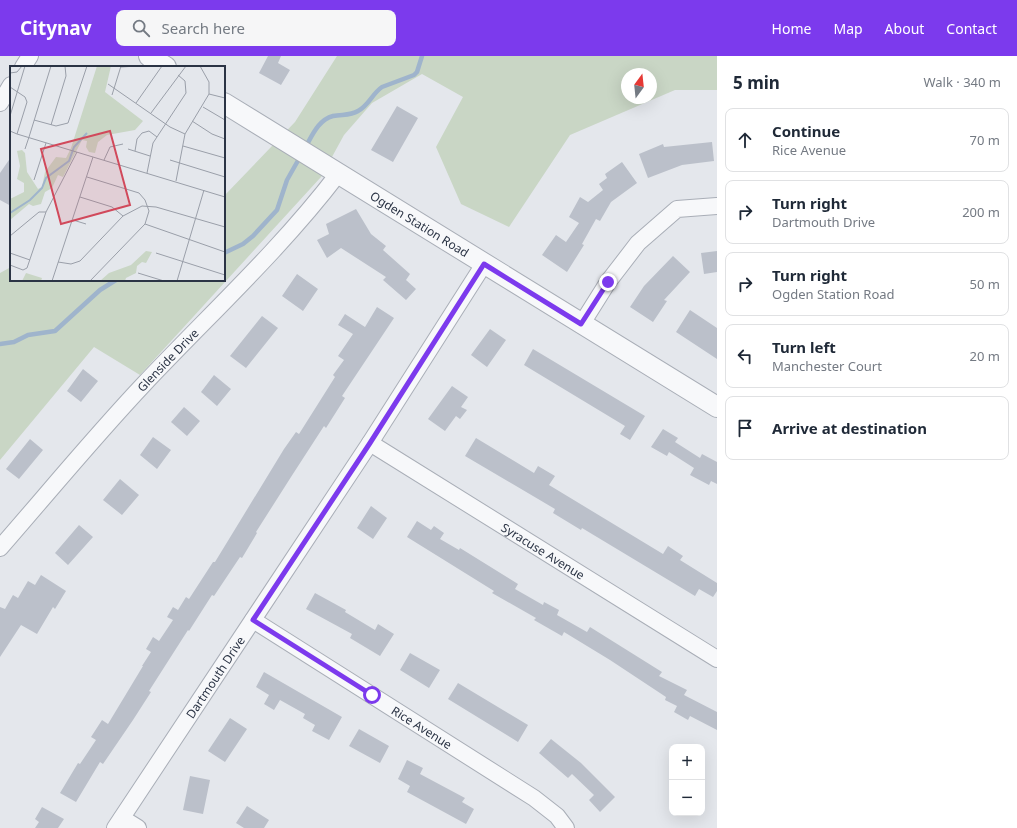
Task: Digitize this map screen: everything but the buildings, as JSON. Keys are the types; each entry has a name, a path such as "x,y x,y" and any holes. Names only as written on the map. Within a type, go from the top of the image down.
{"street":[{"path":"24,66 30,56"},
{"path":"149,56 164,66"},
{"path":"0,103 10,88"},
{"name":"Ogden Station Road","path":"225,104 717,407"},
{"name":"Glenside Drive","path":"0,548 143,385 259,265 316,202 338,174"},
{"path":"581,324 608,282 638,243 671,214 677,209 717,206"},
{"name":"Dartmouth Drive","path":"119,823 370,443 484,264"},
{"name":"Syracuse Avenue","path":"370,443 717,659"},
{"name":"Rice Avenue","path":"253,620 534,798 557,816 566,828"},
{"path":"119,823 138,828"}],"green space":[{"path":"337,56 717,56 717,90 675,90 657,98 657,68 621,68 621,104 642,104 570,135 509,227 461,204 436,147 463,97 422,74 372,103 344,135 321,177 140,375 94,347 0,460 0,273 10,268 10,281 225,281 225,195 295,122"}],"waterway":[{"path":"305,148 316,129 323,121 333,116 355,113 362,109 382,87 414,75 417,72 422,56"},
{"path":"225,253 243,244 253,236 277,210 287,180 300,157"},
{"path":"0,344 14,342 28,335 55,331 100,290 114,281"}],"route":[{"path":"372,695 253,620 370,443 484,264 581,324 608,282"}]}
